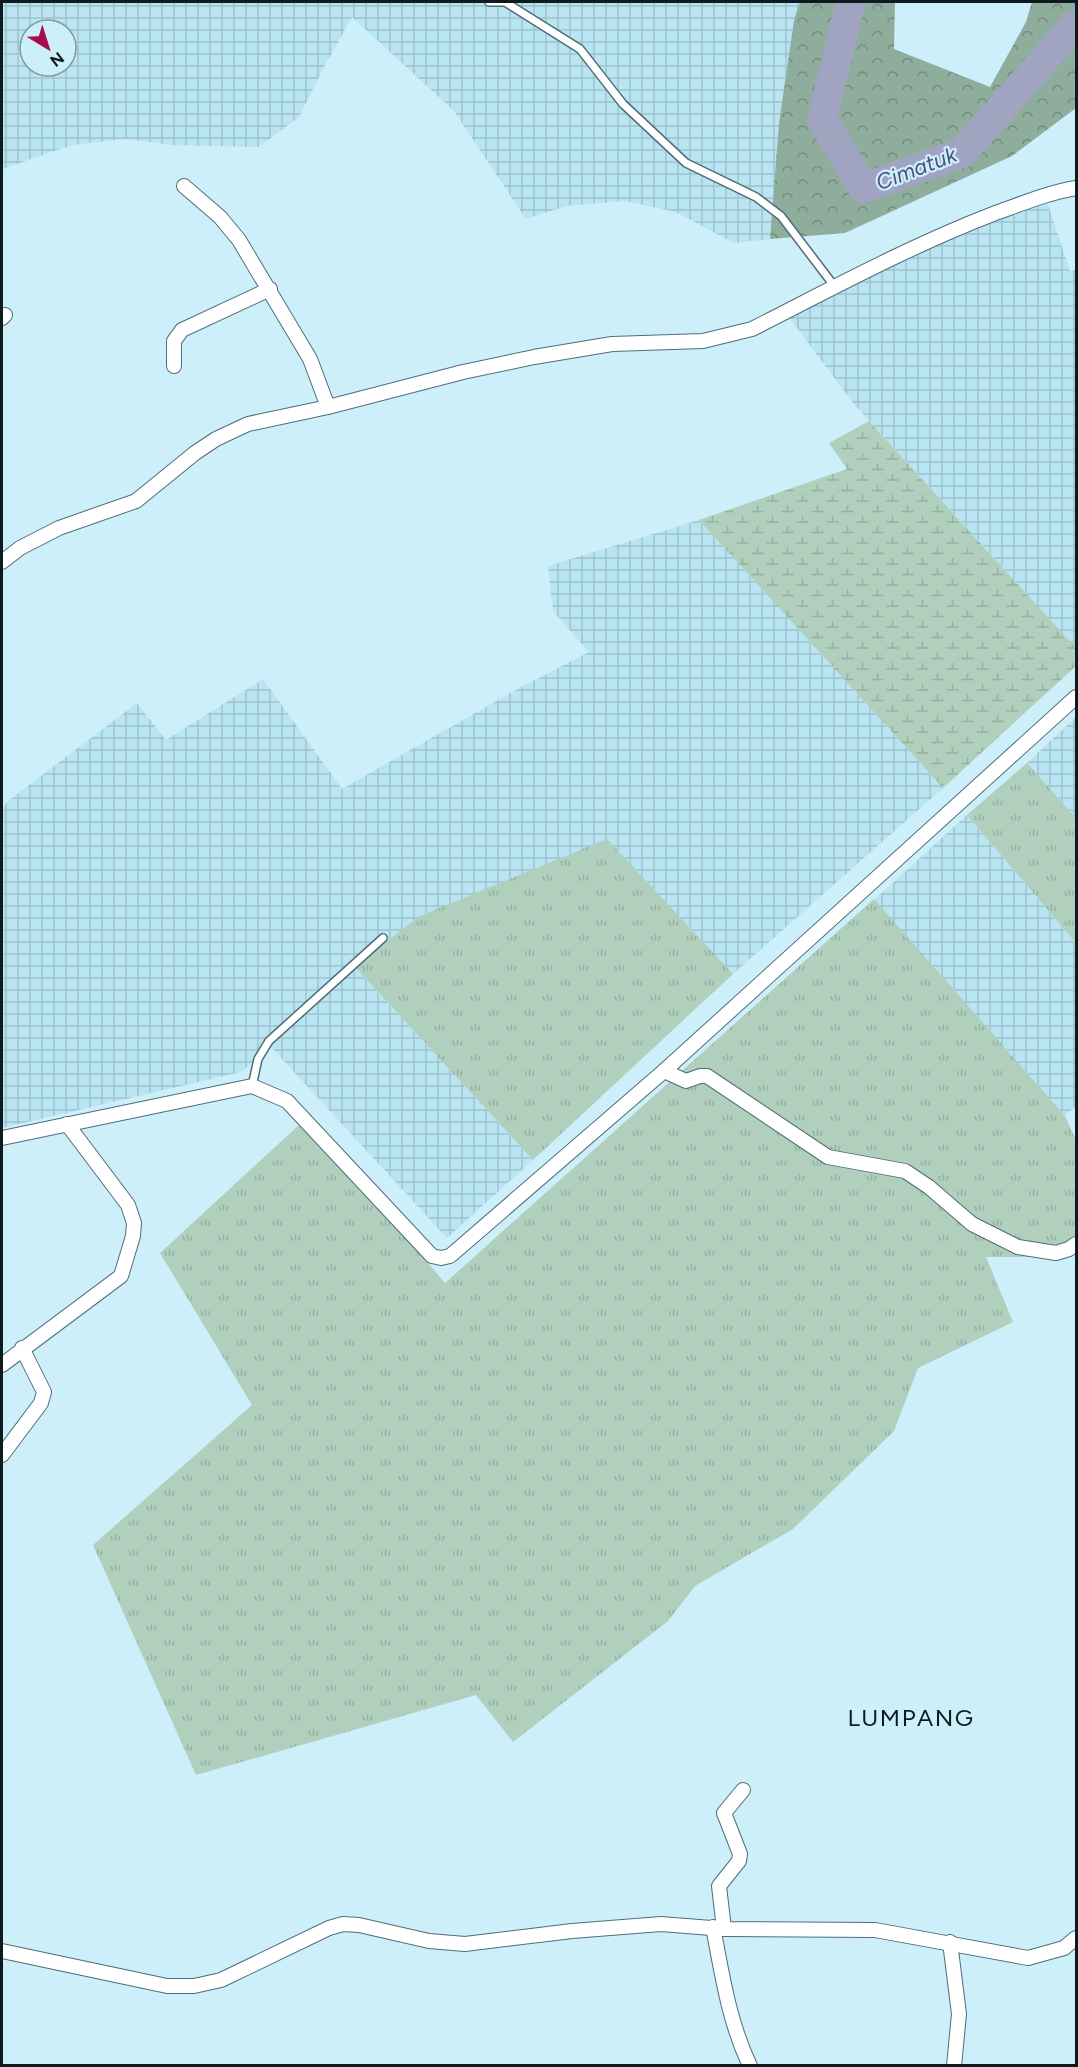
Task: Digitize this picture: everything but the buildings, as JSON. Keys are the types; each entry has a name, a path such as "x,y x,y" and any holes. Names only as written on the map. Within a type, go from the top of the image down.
{"street":[{"path":"184,186 239,240 310,359 328,407"},
{"path":"2,562 20,548 59,528 136,501 195,453 216,439 248,424 534,357 612,344 704,340 729,336 752,329 893,257 973,222 1054,192 1077,188"},
{"path":"174,366 174,341 182,330 270,289"},
{"path":"2,1138 252,1086 287,1101 432,1256 441,1258 450,1256 664,1071 1077,697"},
{"path":"664,1071 686,1081 707,1076 828,1157 905,1171 929,1187 972,1224 1018,1247 1056,1253 1069,1250 1077,1244"},
{"path":"2,1365 121,1276 133,1236 134,1223 128,1204 67,1124"},
{"path":"2,1455 42,1403 44,1392 22,1348"},
{"path":"743,1790 724,1813 740,1854 739,1861 719,1886 718,1928 724,1990 742,2049 750,2066"},
{"path":"2,1951 167,1986 194,1986 221,1980 329,1928 343,1924 359,1925 429,1941 465,1944 572,1931 661,1924 718,1928 875,1930 1028,1958 1064,1948 1077,1938"},
{"path":"950,1942 959,2014 954,2066"}],"lane":[{"path":"489,2 505,2 580,49 623,104 686,163 756,197 782,216 835,287"},
{"path":"252,1086 258,1059 269,1041 383,938"}],"shaded area":[{"path":"2,2 800,2 794,20 779,123 770,239 734,243 676,212 625,201 566,206 526,219 454,111 352,17 299,117 259,147 173,145 126,139 72,145 2,169"},
{"path":"1046,198 1070,271 1076,270 1076,648 853,403 785,312 880,268"},
{"path":"699,520 943,788 733,974 607,840 355,967 533,1160 447,1238 271,1047 241,1072 2,1128 2,809 8,801 137,703 166,740 263,679 342,789 512,692 589,652 553,611 548,566"},
{"path":"1076,717 1076,818 1027,763"},
{"path":"967,815 1076,943 1076,1106 1065,1116 874,900"}],"green space":[{"path":"800,2 895,2 894,49 990,87 1026,22 1032,2 1076,2 1076,108 1012,156 845,233 770,239 779,123 794,20"},
{"path":"869,421 1076,648 1076,666 943,788 699,520 847,469 829,443"},
{"path":"1027,763 1076,818 1076,943 967,815"},
{"path":"607,839 733,974 533,1160 355,967 418,917"},
{"path":"874,899 1065,1116 1076,1140 1076,1244 1037,1257 986,1257 1013,1322 918,1368 894,1431 793,1529 695,1586 668,1621 513,1742 476,1695 196,1775 93,1545 252,1405 160,1253 300,1124 445,1283"}],"waterway":[{"name":"Cimatuk","path":"851,2 822,119 863,188 962,153 1076,24"}],"district":[{"name":"LUMPANG","path":"911,1718"}]}
